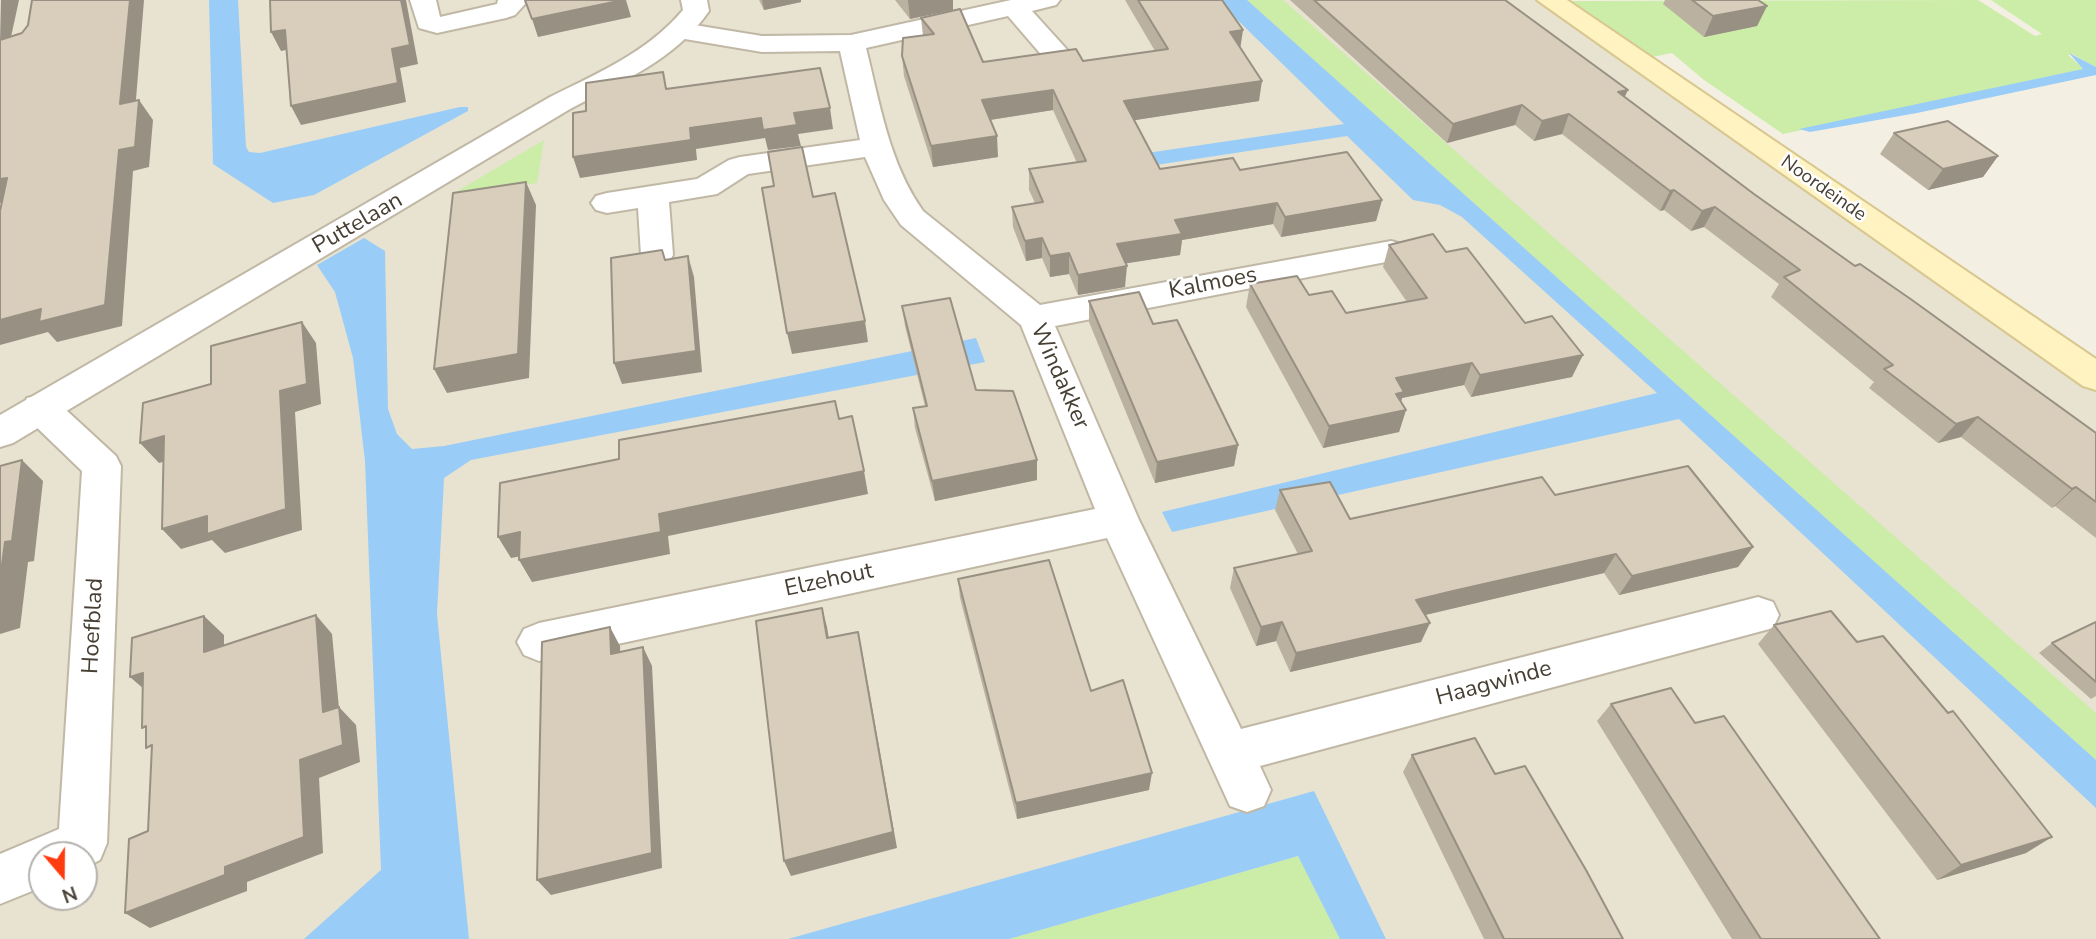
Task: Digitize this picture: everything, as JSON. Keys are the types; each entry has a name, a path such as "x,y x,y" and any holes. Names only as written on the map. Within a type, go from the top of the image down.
{"main road":[{"name":"Noordeinde","path":"1550,0 2096,377"}],"street":[{"path":"423,0 428,22 437,25 506,10 512,4 511,0"},
{"path":"688,16 762,44 851,43 1047,0"},
{"path":"1014,8 1061,60"},
{"name":"Puttelaan","path":"0,433 539,116 660,49 688,16"},
{"name":"Windakker","path":"851,43 878,146 895,198 912,218 974,265 1034,318 1048,344 1119,520 1239,771"},
{"path":"607,203 706,187 740,166 878,146"},
{"path":"653,196 657,255"},
{"name":"Kalmoes","path":"1034,318 1391,251"},
{"name":"Hoefblad","path":"40,408 103,466 83,841"},
{"name":"Elzehout","path":"539,642 1119,520"},
{"name":"Haagwinde","path":"1239,771 1758,615"},
{"path":"0,879 28,868"}],"shaded area":[{"path":"0,0 1553,0 2096,381 2096,939 0,939"}],"green space":[{"path":"1247,0 1283,0 2096,713 2096,760"},
{"path":"1978,0 2035,36 2042,34 1991,0 2096,0 2096,67 2072,54 2068,55 2084,69 1783,134 1704,80 1672,53 1652,57 1569,1"},
{"path":"544,140 537,183 449,196"},
{"path":"1298,856 1340,939 1009,939"}],"water":[{"path":"209,0 238,0 246,147 249,152 260,153 460,107 468,107 468,111 314,195 273,203 213,164"},
{"path":"1217,0 1247,0 2096,760 2096,808 1679,419 1172,532 1162,512 1657,393 1462,217 1440,205 1413,200 1347,136 1057,180 1052,167 1344,124"},
{"path":"2069,53 2096,67 2096,75 1917,113 1810,132 1799,129 2083,69"},
{"path":"364,238 385,251 388,409 397,434 412,449 444,446 976,338 985,362 471,460 444,478 437,614 469,939 304,939 381,870 365,461 353,358 335,292 317,265"},
{"path":"1314,791 1386,939 1340,939 1298,856 1009,939 788,939"}],"building":[{"path":"32,0 130,0 120,104 139,100 135,147 119,150 105,305 39,322 41,309 0,320 0,211 7,178 0,179 0,40 22,33 28,25"},
{"path":"270,0 401,0 410,45 392,49 398,83 291,106 285,30 271,32"},
{"path":"525,0 623,0 532,19"},
{"path":"1138,0 1222,0 1243,30 1230,32 1262,81 1124,101 1160,169 1233,158 1240,170 1347,152 1382,200 1285,217 1277,203 1175,220 1182,234 1117,244 1127,266 1078,275 1069,253 1050,256 1042,238 1025,241 1012,207 1043,202 1029,169 1086,161 1053,90 982,100 997,136 931,146 902,56 903,38 934,34 921,18 960,9 983,62 1076,49 1083,61 1168,49"},
{"path":"1314,0 1505,0 1628,90 1618,92 1754,194 1855,266 1860,264 1912,300 2096,433 2096,502 2076,487 2072,489 1978,417 1956,424 1884,369 1893,365 1784,277 1800,270 1715,207 1702,211 1674,190 1670,191 1569,114 1542,121 1522,105 1453,124"},
{"path":"1692,0 1758,0 1767,6 1713,16"},
{"path":"820,68 830,108 794,113 797,125 763,130 761,118 690,128 691,140 573,157 573,113 586,111 586,83 663,72 666,89"},
{"path":"1948,121 1998,156 1943,169 1894,133"},
{"path":"802,147 813,197 835,193 865,321 787,333 762,188 774,186 768,152"},
{"path":"526,182 518,354 434,369 453,193"},
{"path":"1433,234 1446,252 1467,248 1525,323 1552,316 1583,355 1480,375 1472,363 1396,378 1404,392 1396,394 1406,410 1329,426 1250,284 1297,276 1309,295 1332,291 1346,313 1427,298 1389,245"},
{"path":"662,250 665,260 688,256 696,351 614,363 611,258"},
{"path":"1139,292 1153,324 1177,320 1238,445 1157,462 1089,301"},
{"path":"950,298 976,390 1013,391 1037,460 932,481 913,408 927,406 902,306"},
{"path":"302,322 307,384 280,391 286,509 207,534 207,516 162,529 164,436 140,443 143,403 211,384 211,346"},
{"path":"835,401 839,419 852,416 864,471 659,514 661,532 519,560 520,532 498,537 500,483 619,459 619,440"},
{"path":"22,460 12,541 5,542 0,580 0,466"},
{"path":"1688,466 1753,547 1632,576 1616,554 1453,591 1416,600 1430,623 1296,653 1282,622 1261,627 1234,568 1312,551 1280,490 1330,482 1350,519 1542,477 1555,495"},
{"path":"1049,560 1091,691 1123,680 1152,773 1016,803 958,579"},
{"path":"822,608 827,638 858,632 893,832 784,861 756,621"},
{"path":"1831,611 1857,642 1883,636 1948,713 1953,711 2052,837 1961,865 1774,625"},
{"path":"316,615 323,712 339,707 343,745 300,760 304,837 225,867 225,875 125,913 129,839 148,831 152,745 146,748 146,726 142,728 143,673 130,677 132,638 204,616 204,652"},
{"path":"2096,622 2096,682 2052,643"},
{"path":"610,627 611,654 643,647 652,853 537,880 542,642"},
{"path":"1671,688 1695,723 1724,716 1880,939 1761,939 1611,704"},
{"path":"1475,738 1495,774 1525,766 1623,939 1504,939 1412,755"}]}
